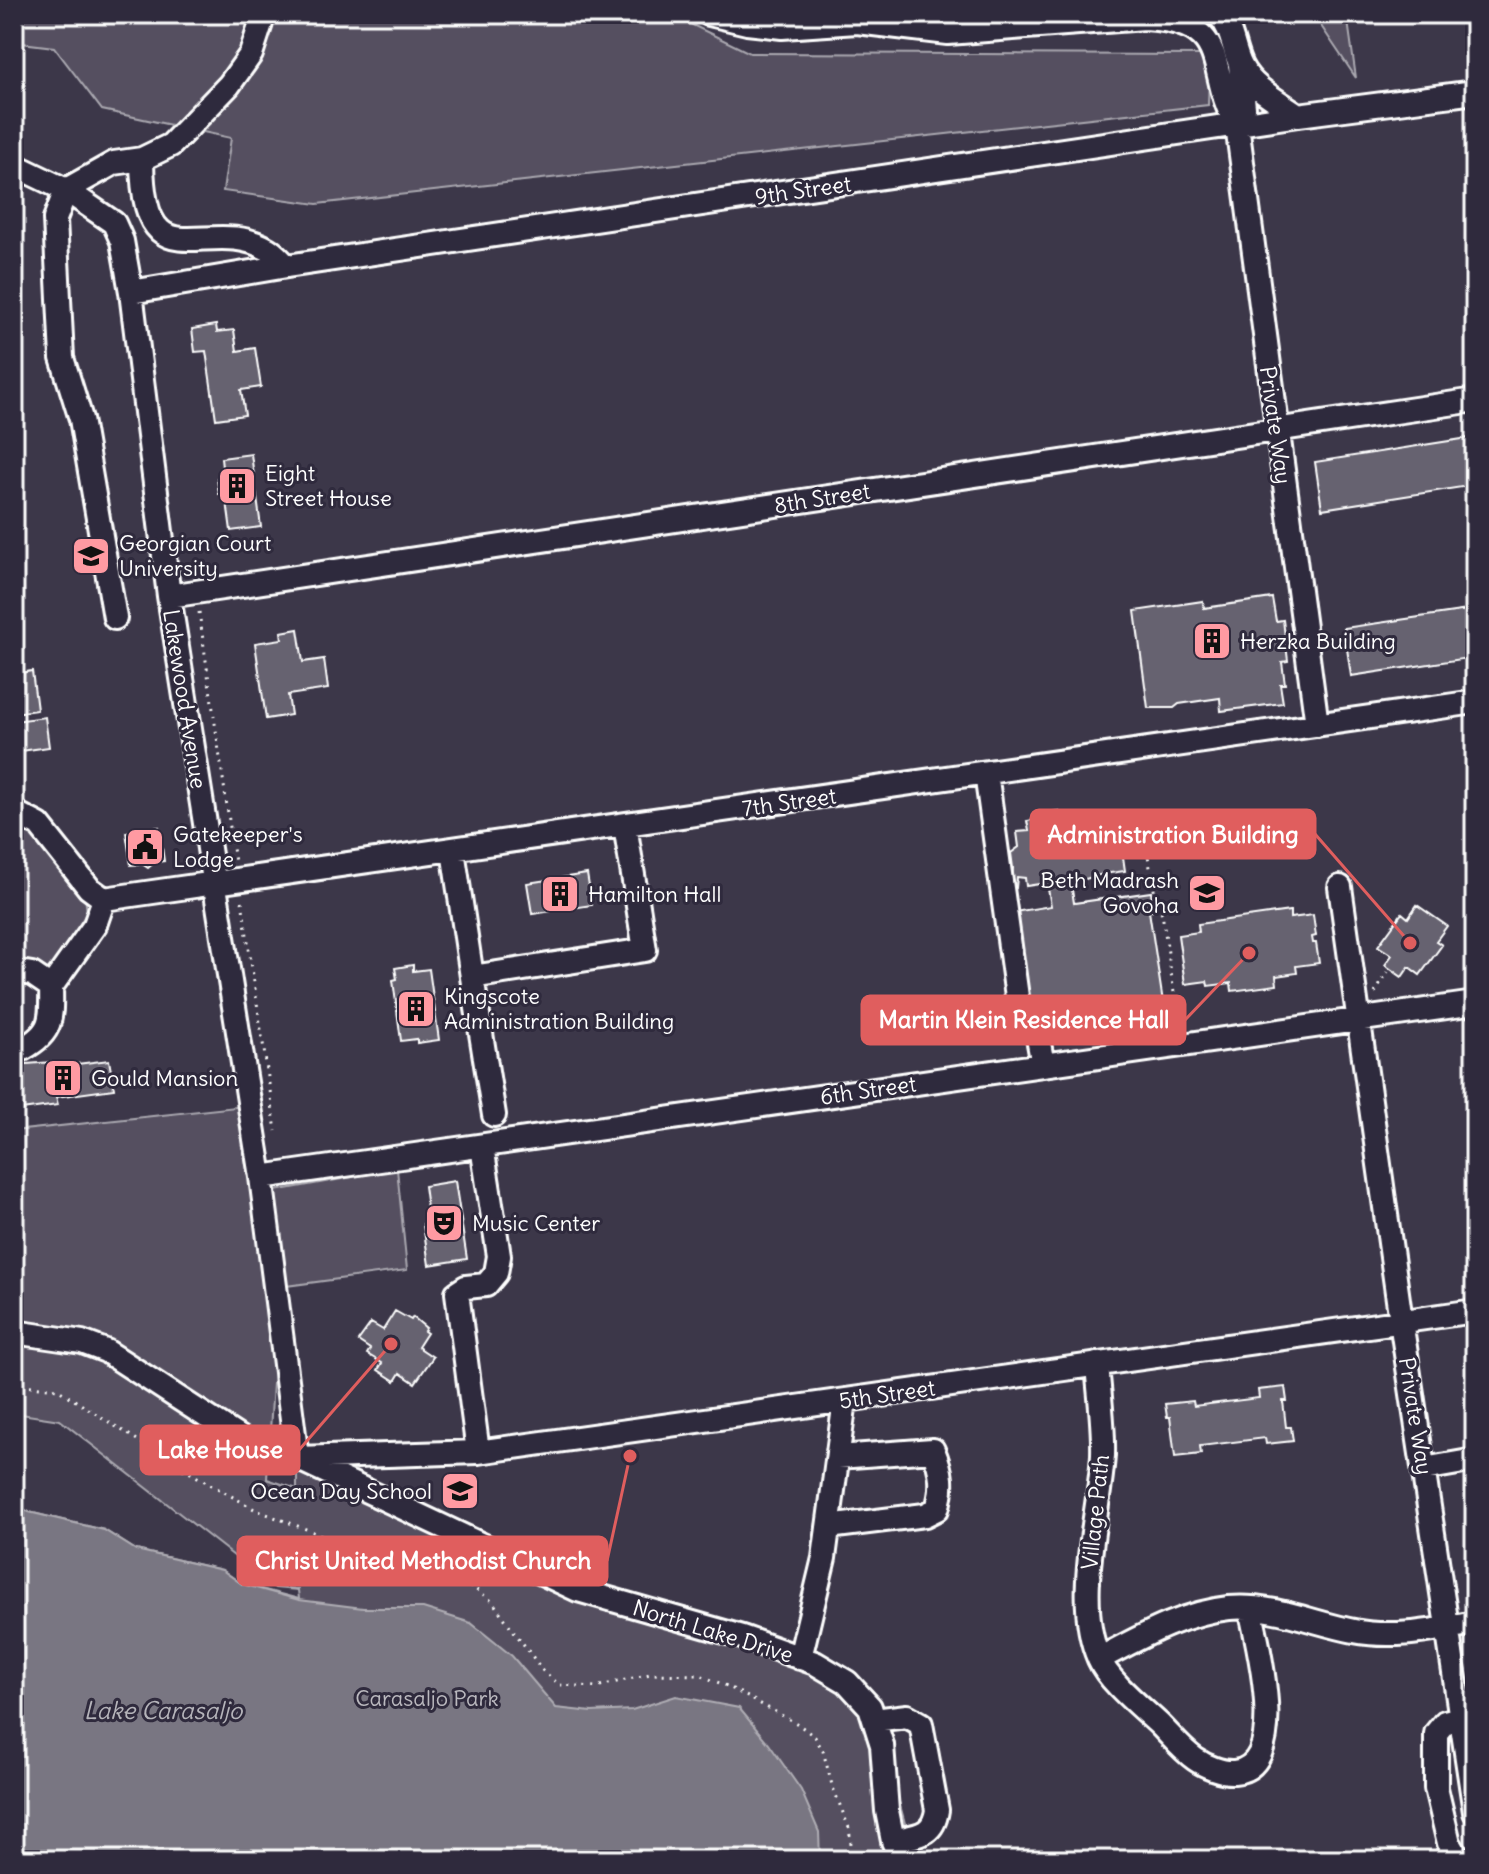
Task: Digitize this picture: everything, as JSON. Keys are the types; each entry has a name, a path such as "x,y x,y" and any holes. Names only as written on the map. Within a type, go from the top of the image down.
{"street":[{"path":"115,618 81,419 62,358 55,219 66,190 114,163 142,159 171,145 229,85 251,54 264,14"},
{"path":"709,14 782,27 866,18 881,27 1063,19 1171,20 1189,27 1212,50 1219,68 1224,105 1237,125"},
{"path":"1218,14 1224,19 1240,65 1244,108 1237,125"},
{"path":"1240,65 1262,91 1298,115"},
{"name":"9th Street","path":"131,292 1298,115 1475,92"},
{"name":"Private Way","path":"1237,125 1317,725"},
{"path":"142,159 142,185 150,219 157,228 172,238 239,241 268,249 287,266"},
{"name":"Lakewood Avenue","path":"14,165 66,190 114,223 122,241 169,596 261,1177 297,1458"},
{"name":"8th Street","path":"169,596 1475,400"},
{"name":"7th Street","path":"104,899 1475,702"},
{"path":"986,773 1018,1004 1036,1027 1043,1065"},
{"path":"14,812 39,825 89,888 104,899 95,925 51,987 52,1020 39,1040 17,1052"},
{"path":"472,977 645,950 625,825"},
{"path":"453,850 494,1115"},
{"name":"Private Way","path":"1340,887 1364,1011 1401,1321 1475,1812"},
{"path":"14,971 32,974 51,987"},
{"name":"6th Street","path":"261,1177 1043,1065 1364,1011 1475,1003"},
{"path":"478,1452 457,1293 466,1287 486,1285 496,1273 499,1256 482,1146"},
{"name":"5th Street","path":"297,1458 478,1452 1475,1311"},
{"name":"North Lake Drive","path":"14,1332 82,1342 106,1351 249,1444 297,1458 578,1590 742,1637 800,1658 847,1682 870,1707 882,1745 887,1811 897,1851"},
{"name":"Village Path","path":"1097,1364 1103,1453 1088,1578 1089,1616 1099,1659 1122,1690 1195,1759 1226,1773 1244,1771 1259,1758 1265,1737 1266,1683 1250,1608"},
{"path":"800,1658 824,1558 845,1400"},
{"path":"828,1527 925,1515 937,1509 943,1491 941,1468 933,1450 838,1457"},
{"path":"1424,1469 1475,1460"},
{"path":"1099,1659 1157,1629 1228,1608 1284,1613 1356,1631 1408,1635 1475,1623"},
{"path":"874,1720 907,1716 921,1724 937,1810 935,1823 930,1829 897,1851"},
{"path":"1460,1860 1449,1843 1436,1788 1436,1733 1445,1722 1461,1718"}],"path":[{"path":"1064,1045 1081,1026 1116,1018 1151,1016 1180,1029 1162,913 1157,906 1141,818"},
{"path":"1364,1011 1388,972"},
{"path":"1116,1018 1119,1037"},
{"path":"14,1384 57,1389 178,1466 256,1510 353,1547 414,1561 458,1577 492,1601 543,1671 560,1685 596,1687 650,1674 700,1675 798,1724 815,1737 823,1751 849,1828 853,1860"}],"green space":[{"path":"14,14 670,14 750,53 1202,55 1209,76 1208,105 317,204 223,191 231,138 102,110 54,47 14,42"},
{"path":"1313,14 1347,14 1356,78"},
{"path":"14,820 35,831 85,897 87,912 52,970 14,962"},
{"name":"Carasaljo Park","path":"245,1106 258,1194 397,1169 407,1270 279,1287 267,1479 297,1489 297,1458 563,1583 815,1663 876,1717 915,1860 14,1860 14,1505 29,1512 104,1530 136,1550 222,1570 242,1584 299,1599 298,1590 275,1588 60,1420 14,1413 14,1131"}],"water":[{"name":"Lake Carasaljo","path":"14,1505 29,1512 104,1530 136,1550 222,1570 242,1584 299,1600 363,1608 423,1608 471,1623 512,1656 556,1708 592,1712 632,1710 676,1696 739,1708 801,1790 819,1832 820,1860 14,1860"}],"building":[{"path":"216,325 217,332 234,330 237,351 255,348 261,387 241,390 245,415 216,419 206,351 195,352 192,329"},
{"path":"1475,437 1475,485 1322,509 1315,462"},
{"name":"Eight Street House","path":"251,454 261,527 231,531 226,494 219,494 217,478 223,477 221,458"},
{"name":"Herzka Building","path":"1272,598 1276,621 1283,620 1288,661 1282,662 1285,684 1280,684 1283,703 1221,711 1220,698 1179,704 1174,708 1148,708 1135,611 1203,601 1204,608"},
{"path":"1475,609 1475,657 1351,676 1344,628"},
{"path":"298,629 303,662 324,659 328,689 288,695 291,715 266,719 255,643 282,639 281,632"},
{"path":"32,671 37,710 14,713 14,674"},
{"path":"14,716 15,721 45,717 49,747 14,752"},
{"path":"1059,811 1061,823 1073,821 1073,825 1095,825 1118,821 1125,871 1071,883 1074,903 1151,892 1153,910 1149,911 1163,1002 1138,1006 1139,1010 1062,1021 1059,1003 1028,1007 1014,912 1051,906 1047,883 1026,886 1025,878 1017,877 1016,888 1011,887 1011,853 1019,847 1017,832 1029,831 1027,821 1040,819 1040,814"},
{"name":"Gatekeeper's Lodge","path":"159,827 164,861 155,862 148,868 142,864 131,865 126,832"},
{"name":"Hamilton Hall","path":"587,874 592,905 532,914 527,883"},
{"path":"1417,905 1447,926 1436,941 1442,945 1420,975 1409,967 1402,977 1385,965 1392,955 1378,946 1402,913 1408,918"},
{"path":"1290,911 1290,918 1313,915 1316,936 1312,937 1319,963 1296,966 1297,973 1276,976 1277,985 1232,991 1231,983 1208,986 1207,981 1185,984 1178,935 1199,932 1198,924"},
{"name":"Kingscote Administration Building","path":"413,965 413,971 429,969 439,1040 417,1043 417,1039 401,1041 393,980 397,979 395,968"},
{"name":"Gould Mansion","path":"109,1060 114,1089 56,1097 58,1105 14,1111 14,1065 52,1062 52,1067"},
{"name":"Music Center","path":"455,1181 467,1259 429,1265 423,1224 429,1223 424,1186"},
{"path":"395,1311 411,1320 413,1317 426,1328 424,1331 427,1333 418,1347 433,1357 415,1383 400,1373 395,1381 378,1370 382,1363 367,1354 370,1349 358,1341 371,1323 383,1330"},
{"path":"1285,1387 1286,1427 1291,1427 1293,1441 1266,1444 1265,1438 1200,1446 1201,1454 1175,1457 1170,1417 1167,1417 1165,1404 1193,1401 1194,1406 1259,1398 1258,1390"}],"place":[{"name":"Eight Street House","path":"237,486"},
{"name":"Georgian Court University","path":"91,556"},
{"name":"Herzka Building","path":"1212,641"},
{"name":"Gatekeeper's Lodge","path":"145,847"},
{"name":"Beth Madrash Govoha","path":"1207,893"},
{"name":"Hamilton Hall","path":"560,894"},
{"name":"Administration Building","path":"1410,943"},
{"name":"Martin Klein Residence Hall","path":"1249,953"},
{"name":"Kingscote Administration Building","path":"416,1009"},
{"name":"Gould Mansion","path":"63,1078"},
{"name":"Music Center","path":"444,1223"},
{"name":"Lake House","path":"391,1344"},
{"name":"Christ United Methodist Church","path":"630,1456"},
{"name":"Ocean Day School","path":"460,1491"}]}
